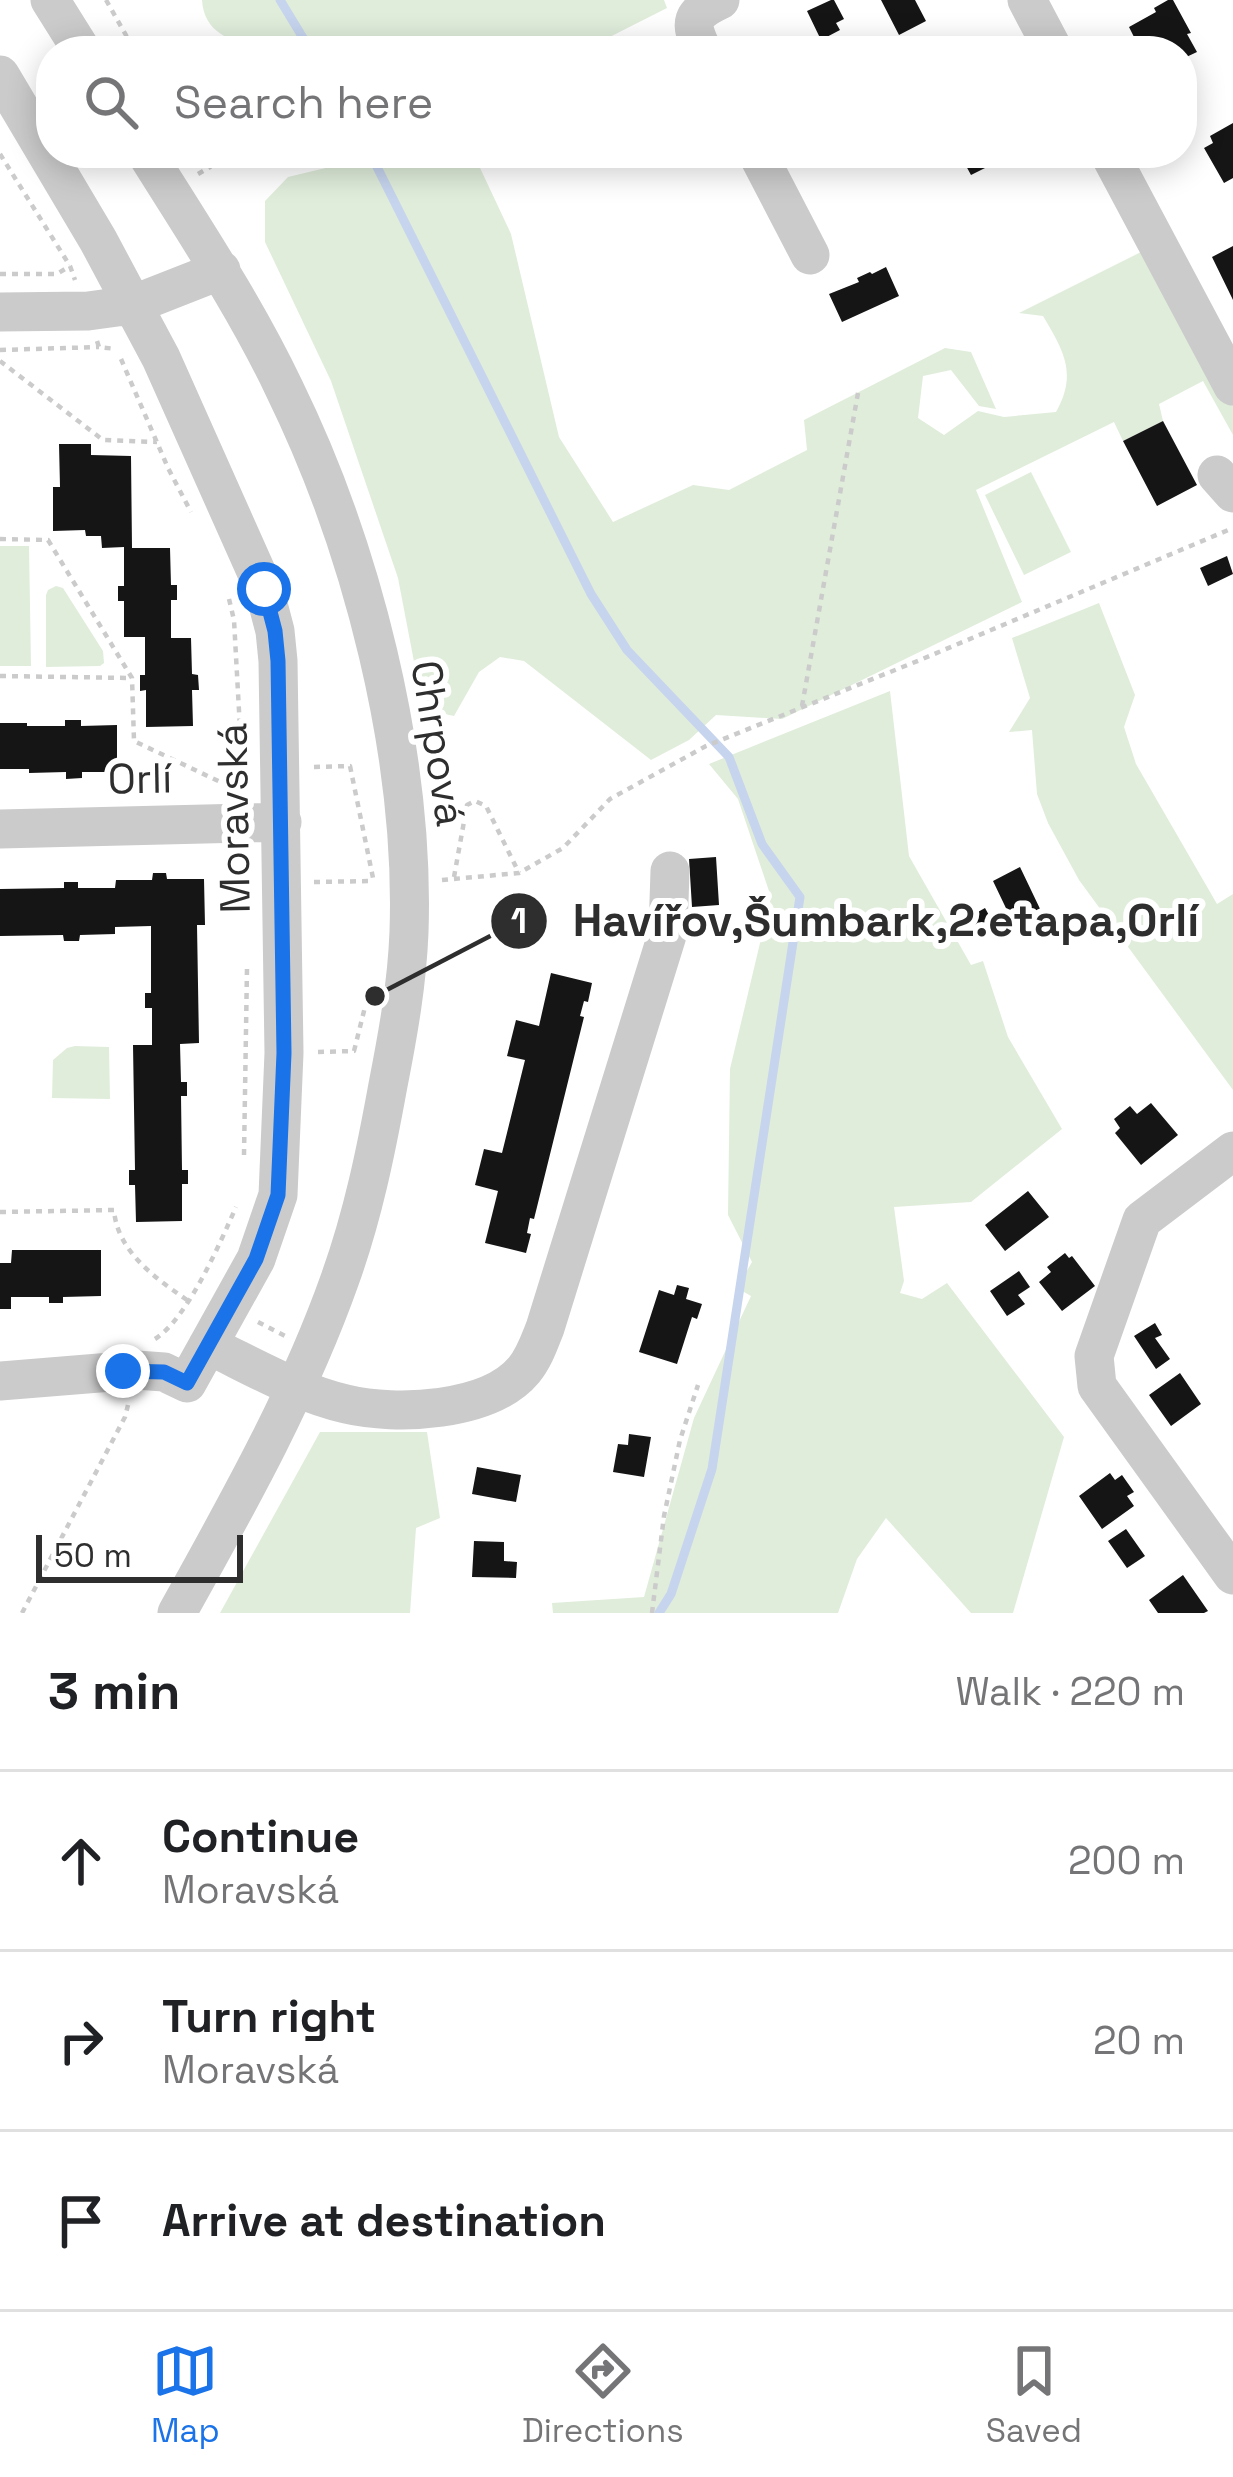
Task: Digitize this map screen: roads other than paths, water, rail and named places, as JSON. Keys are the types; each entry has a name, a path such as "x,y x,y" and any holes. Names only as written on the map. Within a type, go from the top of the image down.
{"street":[{"path":"50,0 73,36"},
{"path":"696,36 694,20 699,10 720,0"},
{"path":"1027,0 1046,36"},
{"name":"Moravská","path":"0,75 36,136"},
{"name":"Moravská","path":"0,1381 136,1370 164,1372 187,1383 256,1259 278,1195 284,1053 282,882 278,661 271,609 177,392 55,168"},
{"name":"Chrpová","path":"156,168 221,270 284,386 312,448 356,574 394,744 407,841 409,932 406,983 370,1179 339,1283 296,1386 177,1613"},
{"path":"765,168 810,255"},
{"path":"1117,168 1233,386"},
{"path":"0,312 88,311 132,304 221,270"},
{"name":"Orlí","path":"0,829 281,822"},
{"path":"208,1345 346,1405 430,1408 482,1397 522,1372 544,1328 668,932 670,871"},
{"path":"1233,1150 1142,1220 1094,1356 1097,1386 1233,1575"}],"waterway":[{"path":"280,0 302,36"},
{"path":"378,168 591,594 627,650 729,757 762,844 800,897 712,1469 671,1594 659,1613"}],"place":[{"name":"Havířov,Šumbark,2.etapa,Orlí","path":"375,996"}]}
